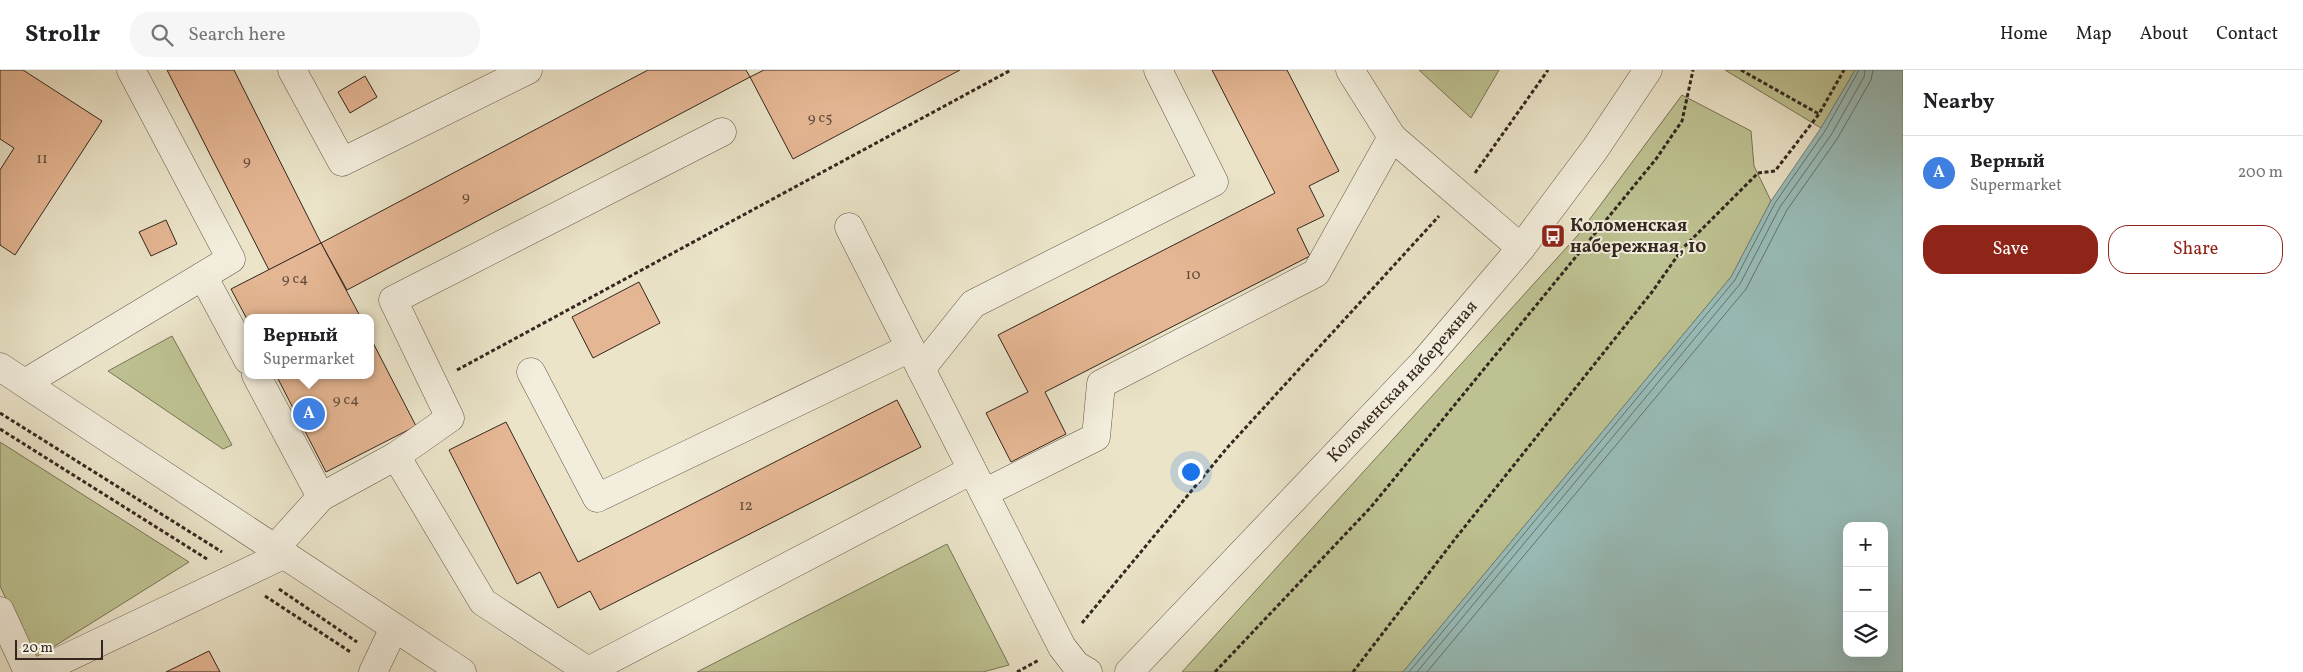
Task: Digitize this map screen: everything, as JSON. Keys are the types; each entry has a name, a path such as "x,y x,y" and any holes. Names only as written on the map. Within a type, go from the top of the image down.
{"street":[{"path":"25,383 231,259 131,70"},
{"path":"292,70 342,162 528,70"},
{"path":"531,372 597,498 916,358 973,304 1214,182 1158,70"},
{"path":"1350,70 1392,137 1521,248"},
{"name":"Коломенская набережная","path":"1129,672 1423,363 1521,248 1595,149 1648,70"},
{"path":"37,672 244,574 280,551 321,497 396,456 450,418 393,300 722,132"},
{"path":"396,456 482,602 588,671 978,482 1096,437 1101,384 1316,273 1392,137"},
{"path":"848,227 1062,647 1076,665 1088,672"},
{"path":"202,276 244,353"},
{"path":"0,367 462,672"},
{"path":"258,379 321,497"},
{"path":"0,611 28,672"},
{"path":"376,666 394,628"}],"path":[{"path":"432,383 1011,70"},
{"path":"1017,672 1062,647 1227,448 1459,195 1548,70"},
{"path":"1215,672 1371,507 1656,159 1682,121 1692,70"},
{"path":"1741,70 1819,114"},
{"path":"1353,672 1455,539 1652,292 1683,248 1758,173 1775,171 1819,114 1844,70"},
{"path":"0,413 244,574 376,666"},
{"path":"0,429 244,574 376,666"}],"green space":[{"path":"1419,70 1499,70 1471,118"},
{"path":"1725,70 1855,70 1821,128"},
{"path":"1682,95 1751,131 1754,166 1771,201 1731,277 1403,672 1182,672 1578,235"},
{"path":"172,336 232,445 223,449 108,371"},
{"path":"0,442 189,562 34,659 0,586"},
{"path":"947,544 1009,665 983,672 697,672"}],"water":[{"path":"1855,70 1903,70 1903,672 1403,672 1731,277 1771,201 1821,128"}],"building":[{"path":"0,70 23,70 102,121 15,255 0,245 0,170 14,148 0,139"},
{"path":"167,70 234,70 321,243 269,270"},
{"path":"648,70 746,70 750,77 347,290 321,243"},
{"path":"764,70 960,70 793,159 750,77"},
{"path":"1212,70 1287,70 1339,171 1309,186 1324,216 1297,229 1310,256 1045,392 1066,434 1011,462 986,413 1028,392 998,335 1275,193"},
{"path":"365,76 377,97 350,113 338,92"},
{"path":"166,220 177,244 151,256 139,232"},
{"path":"321,243 359,314 244,314 231,289"},
{"path":"639,282 660,323 593,358 572,317"},
{"path":"374,345 416,426 326,472 278,379 374,379"},
{"path":"897,400 921,447 600,610 590,591 558,608 540,572 517,584 449,450 506,422 578,562"},
{"path":"209,651 220,672 166,672"}],"place":[{"name":"Коломенская набережная, 10","path":"1553,236"},
{"name":"Верный","path":"309,414"}]}
